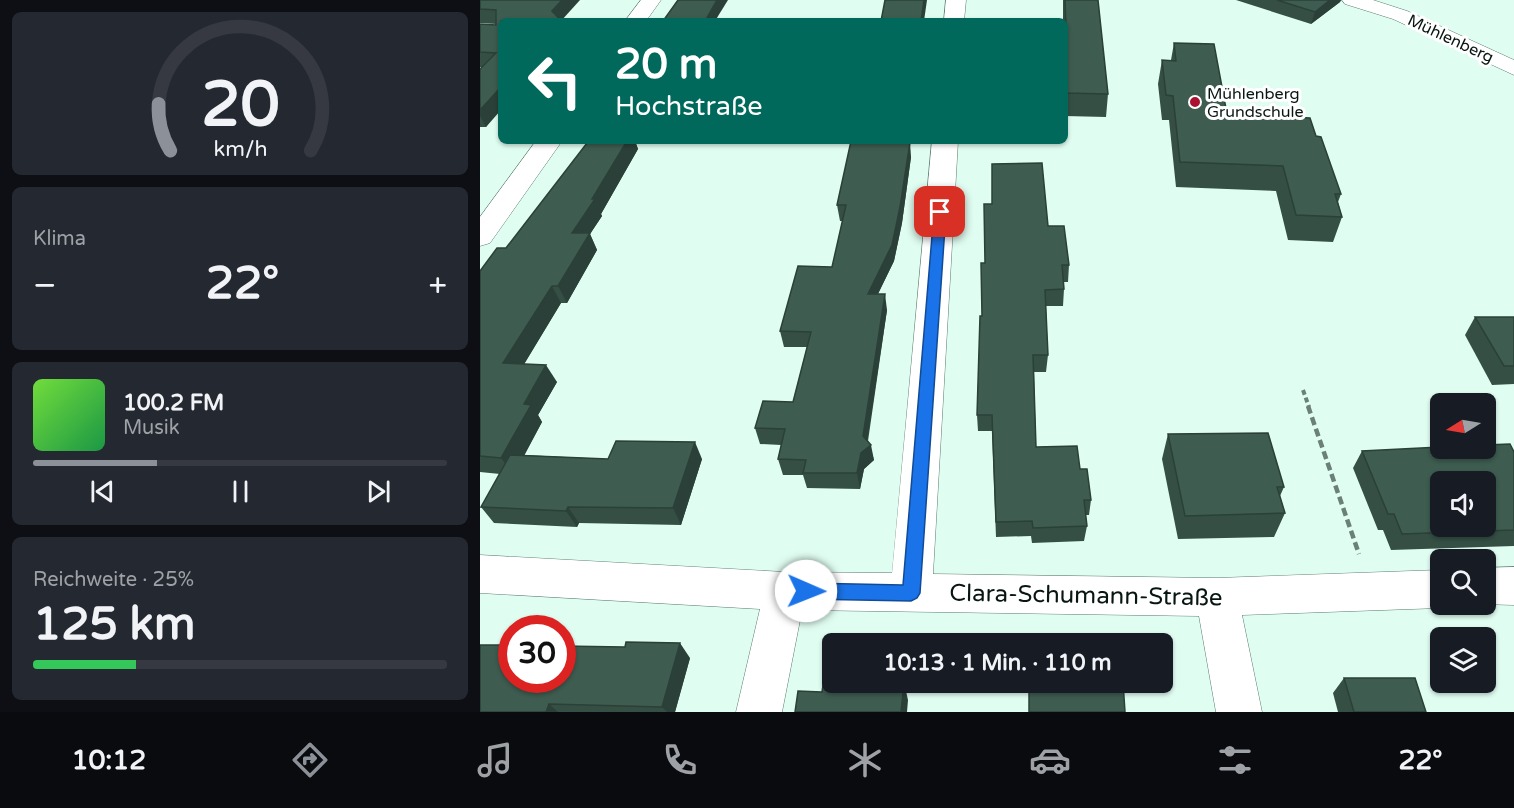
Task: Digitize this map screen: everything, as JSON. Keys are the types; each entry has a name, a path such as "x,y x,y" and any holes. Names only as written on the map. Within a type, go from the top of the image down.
{"street":[{"path":"637,18 651,0"},
{"path":"954,18 956,0"},
{"name":"Mühlenberg","path":"1352,0 1400,15 1514,68"},
{"path":"480,237 547,144"},
{"path":"911,593 945,144"},
{"name":"Clara-Schumann-Straße","path":"480,574 785,591 1217,597 1430,589"},
{"path":"1496,587 1514,586"},
{"path":"759,712 785,591"},
{"path":"1217,597 1239,712"}],"path":[{"path":"1303,390 1372,592"}],"building":[{"path":"480,0 562,0 552,11 558,18 498,18 498,90 480,110 480,69 496,53 480,52 480,24 496,25 496,10 480,9"},
{"path":"678,0 717,0 707,18 665,18"},
{"path":"885,0 924,0 921,18 882,18"},
{"path":"1065,0 1098,0 1108,94 1068,93 1068,18 1066,18"},
{"path":"1277,0 1330,0 1315,12"},
{"path":"1174,43 1214,44 1227,114 1310,118 1316,136 1321,137 1341,194 1335,194 1342,217 1296,215 1283,166 1180,162 1173,96 1166,95 1162,60 1176,61"},
{"path":"586,144 625,144 592,199 595,199 572,233 590,233 558,286 552,286 503,363 546,365 524,404 531,405 501,458 480,456 480,271 497,248 506,248"},
{"path":"850,144 910,144 892,245 868,294 885,294 863,436 871,445 861,453 857,473 803,473 806,460 778,459 785,429 755,428 763,401 793,402 811,332 780,331 798,266 832,267 846,205 837,205"},
{"path":"1042,163 1048,226 1064,226 1069,265 1062,265 1064,289 1045,290 1048,355 1033,355 1036,447 1077,446 1080,469 1087,469 1091,500 1084,500 1087,526 1033,528 1032,521 996,522 992,415 977,415 980,316 982,316 981,263 985,263 984,204 992,204 992,164"},
{"path":"1475,317 1514,317 1514,366 1504,366"},
{"path":"1268,433 1284,487 1277,487 1285,513 1185,516 1168,434"},
{"path":"616,441 695,442 673,508 568,507 566,511 481,507 510,455 608,459"},
{"path":"1510,444 1514,452 1514,530 1496,531 1496,471 1430,471 1430,533 1402,534 1394,514 1388,514 1362,451 1430,448 1430,459 1496,459 1496,445"},
{"path":"626,642 680,643 662,707 549,704 546,712 480,712 480,645 498,645 498,693 576,693 576,646 625,647"},
{"path":"1344,678 1415,678 1426,712 1354,712"},
{"path":"798,691 903,693 901,712 795,712"},
{"path":"1029,693 1124,693 1125,712 1029,712"}],"place":[{"name":"Mühlenberg Grundschule","path":"1195,102"}],"route":[{"path":"806,591 911,593 940,212"}]}
